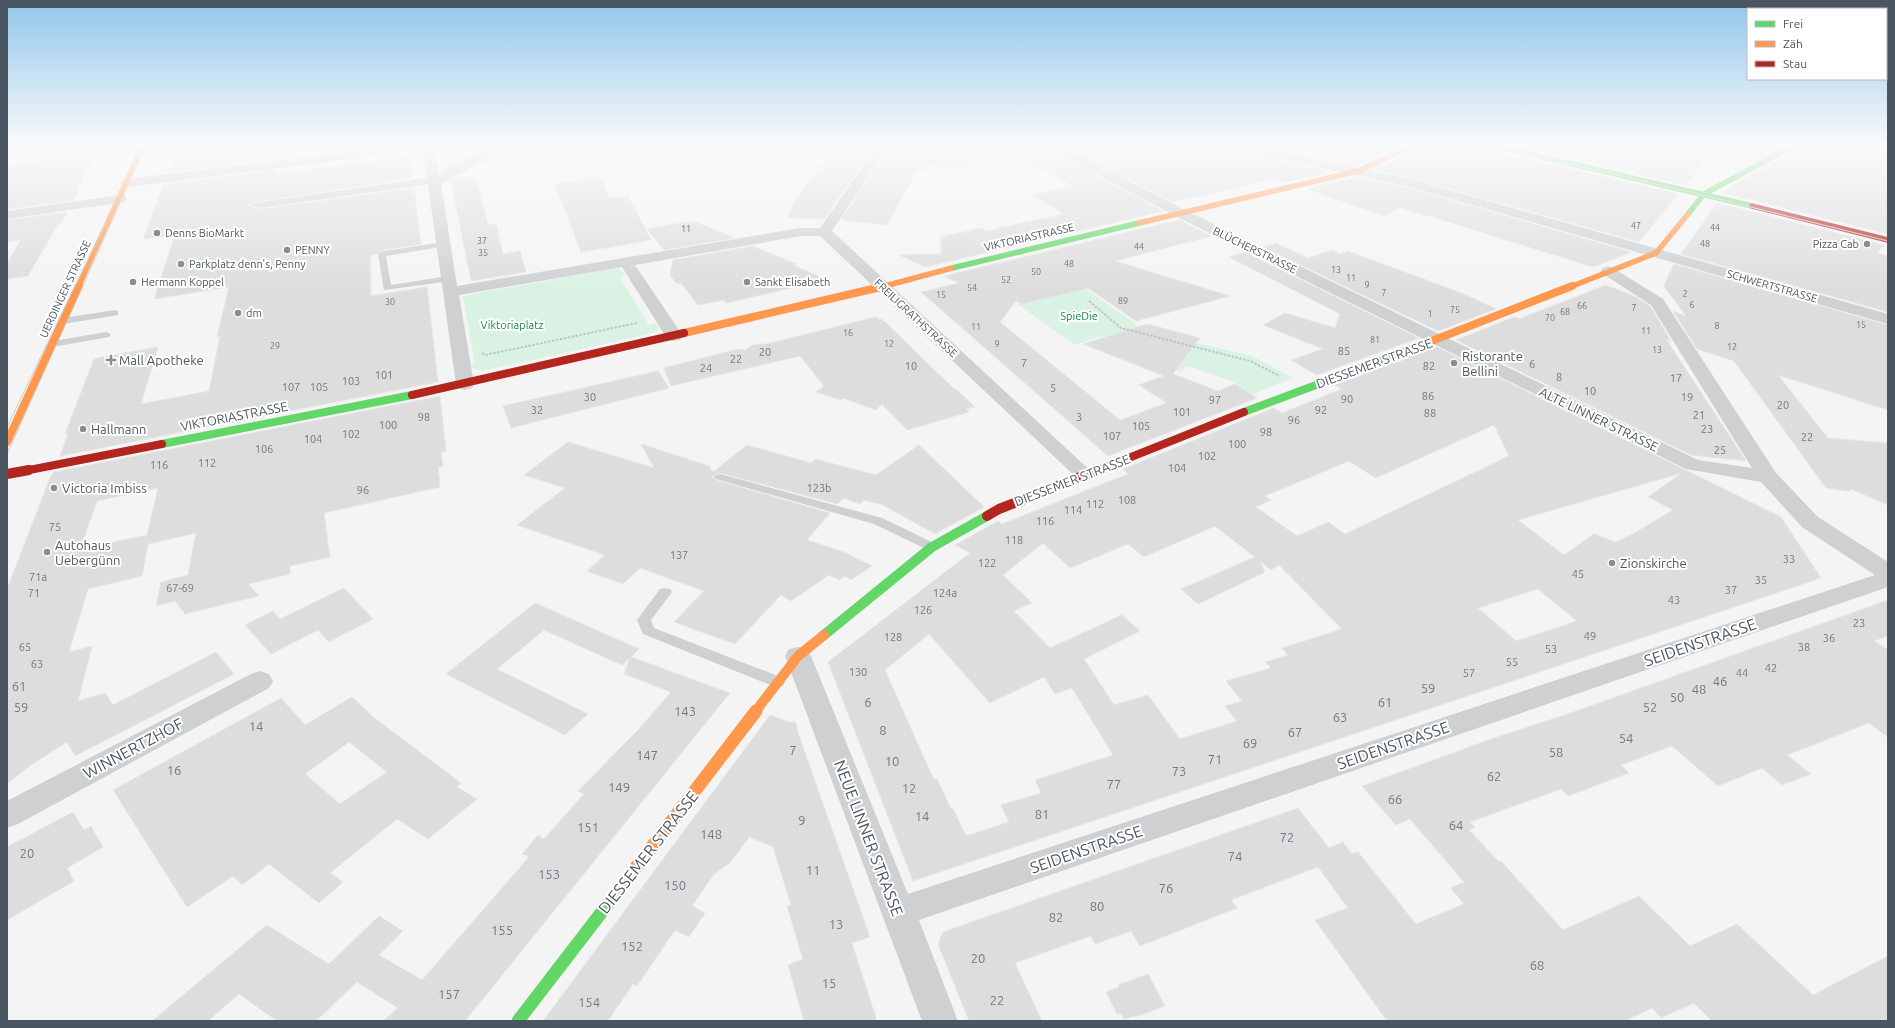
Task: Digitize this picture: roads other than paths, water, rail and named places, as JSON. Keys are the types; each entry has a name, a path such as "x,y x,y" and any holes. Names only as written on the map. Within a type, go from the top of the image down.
{"street":[{"name":"UERDINGER STRASSE","path":"7,442 122,194"},
{"path":"436,194 465,384 857,293 881,286"},
{"path":"449,285 626,262 801,232 824,232 850,194"},
{"name":"BLÜCHERSTRASSE","path":"1144,194 1436,340"},
{"name":"VIKTORIASTRASSE","path":"881,286 918,275 1264,194"},
{"name":"SCHWERTSTRASSE","path":"1448,194 1888,320"},
{"path":"1704,194 1888,240"},
{"name":"DIESSEMER STRASSE","path":"518,1021 798,656 932,547 999,509 1304,388 1436,340 1656,253 1704,194"},
{"path":"7,215 120,199"},
{"name":"FREILIGRATHSTRASSE","path":"824,232 1085,475"},
{"path":"626,262 674,336"},
{"path":"1608,272 1657,302 1768,477 1810,522 1888,573"},
{"name":"ALTE LINNER STRASSE","path":"1436,340 1692,464 1768,477"},
{"name":"VIKTORIASTRASSE","path":"7,474 465,384"},
{"name":"SEIDENSTRASSE","path":"899,912 1888,579"},
{"name":"NEUE LINNER STRASSE","path":"798,656 899,912 940,1021"},
{"name":"WINNERTZHOF","path":"7,815 260,681"}],"lane":[{"path":"330,194 256,204 259,206 340,194"},
{"path":"443,244 382,254 384,268 387,288 449,285"},
{"path":"63,321 115,313"},
{"path":"53,344 106,335"},
{"path":"720,478 878,521 932,547"},
{"path":"665,592 644,620 648,631 778,682"}],"tram line":[{"path":"7,454 124,194"},
{"path":"1698,194 1888,241"},
{"path":"7,427 106,222"}],"place":[{"name":"Denns BioMarkt","path":"157,233"},
{"name":"Pizza Cab","path":"1867,244"},
{"name":"PENNY","path":"287,250"},
{"name":"Parkplatz denn's, Penny","path":"181,264"},
{"name":"Hermann Koppel","path":"133,282"},
{"name":"Sankt Elisabeth","path":"747,282"},
{"name":"dm","path":"238,313"},
{"name":"Mall Apotheke","path":"111,360"},
{"name":"Ristorante Bellini","path":"1454,363"},
{"name":"Hallmann","path":"83,429"},
{"name":"Victoria Imbiss","path":"54,488"},
{"name":"Autohaus Uebergünn","path":"47,552"},
{"name":"Zionskirche","path":"1612,563"}],"park label":[{"name":"SpieDie","path":"1079,316"},
{"name":"Viktoriaplatz","path":"512,325"}]}
